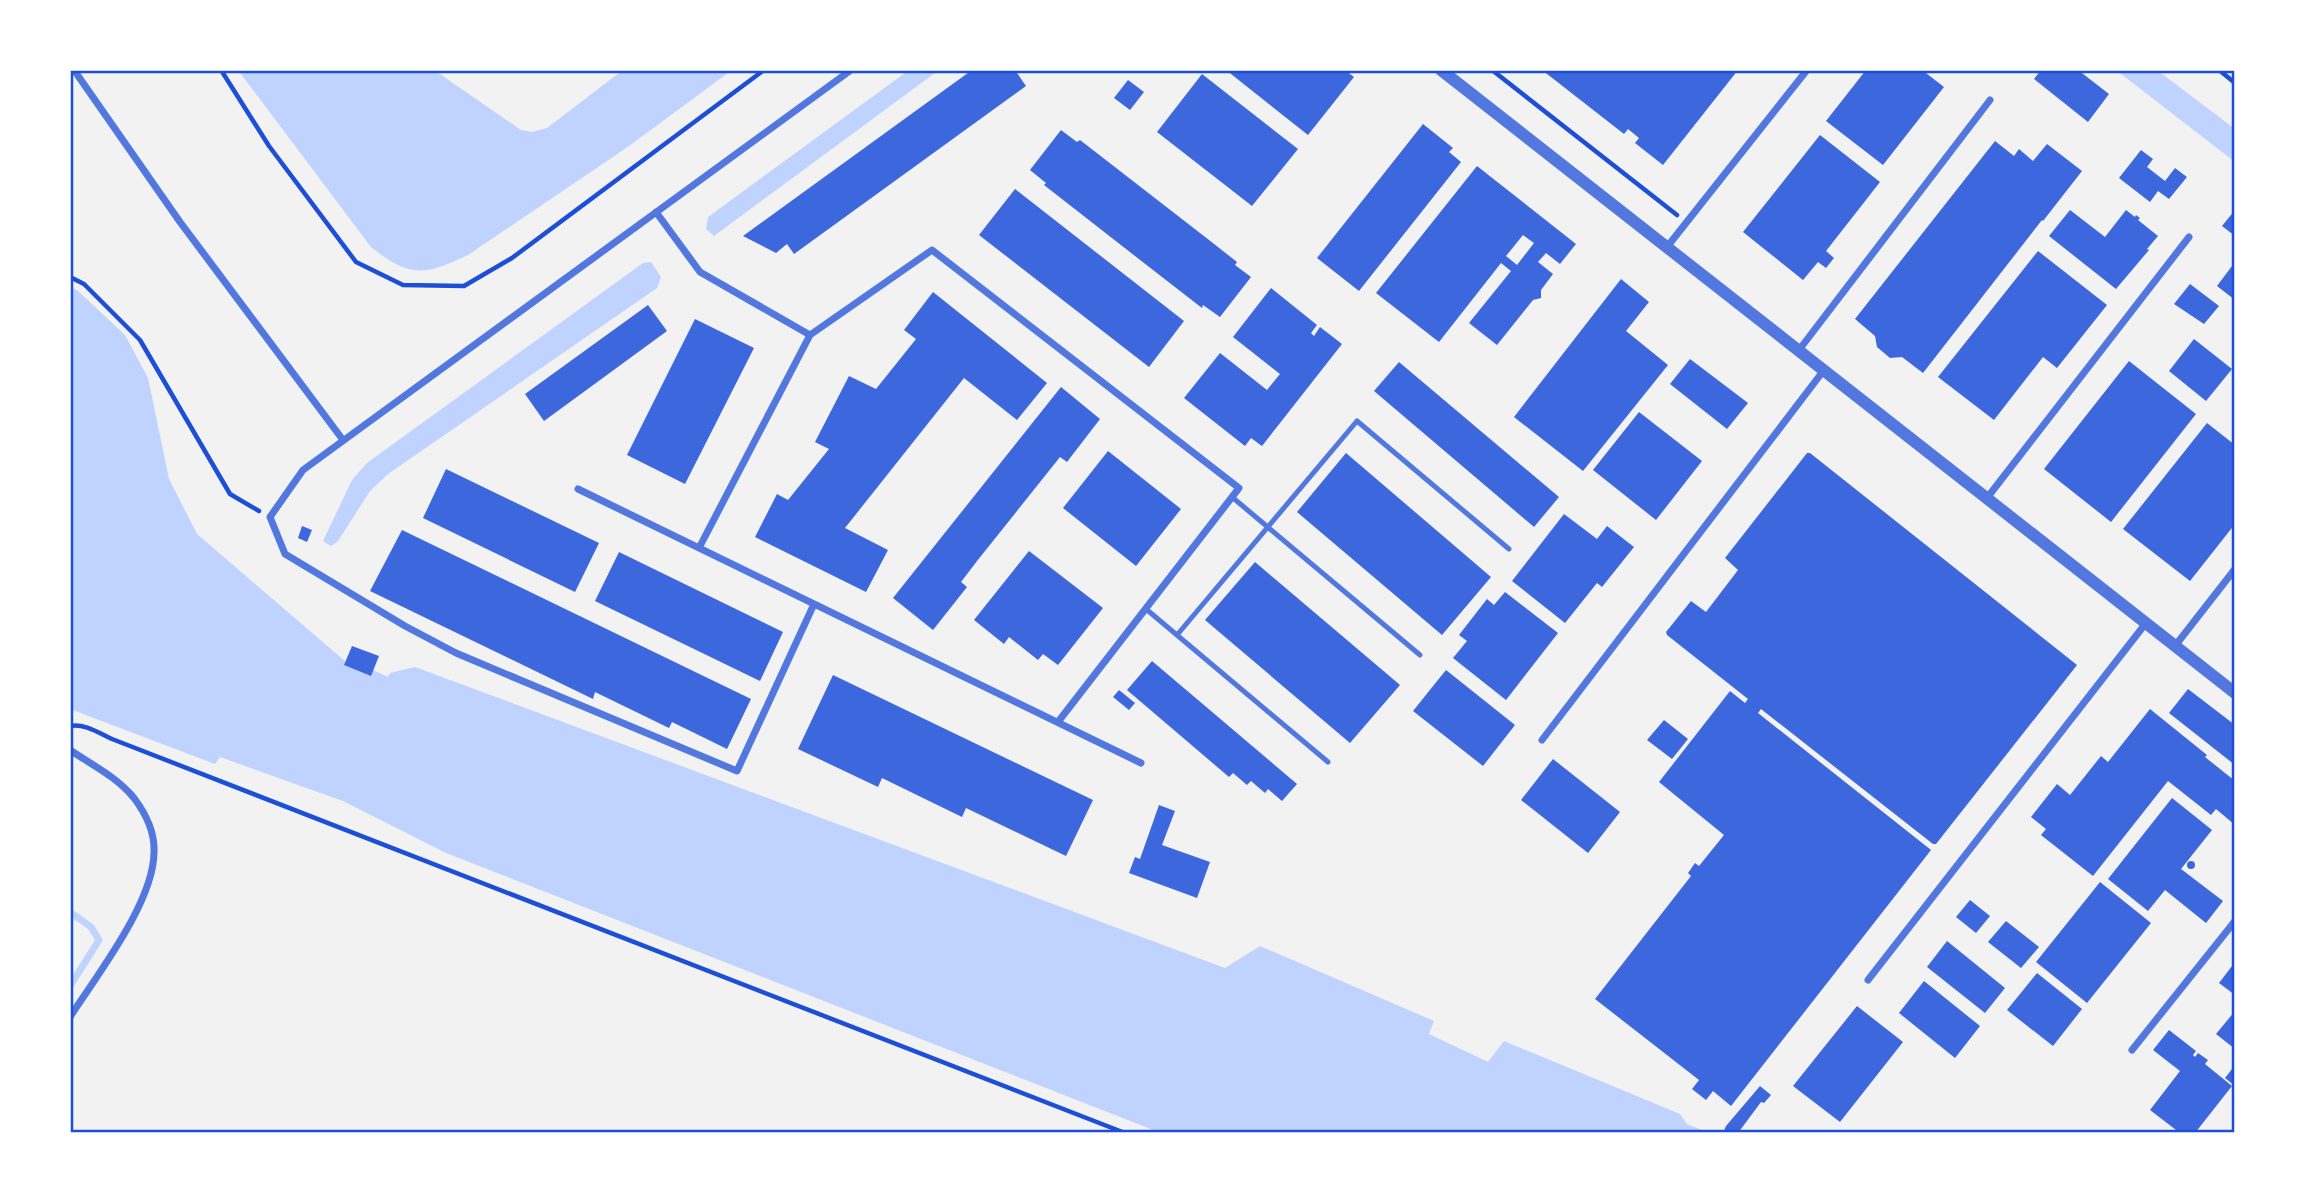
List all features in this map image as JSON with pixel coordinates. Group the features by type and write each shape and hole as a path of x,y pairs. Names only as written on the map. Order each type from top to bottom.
{"street":[{"path":"74,70 180,222 343,440"},
{"path":"814,604 737,771 456,653 308,570 285,554 270,517 303,470 851,70"},
{"path":"1441,70 2235,693"},
{"path":"1667,247 1807,70"},
{"path":"1799,351 1990,100"},
{"path":"656,212 700,272 810,335"},
{"path":"1987,498 2189,237"},
{"path":"699,548 810,335 932,250 1239,488 1058,722"},
{"path":"1542,740 1824,370"},
{"path":"578,489 1142,763"},
{"path":"2175,646 2235,569"},
{"path":"1868,980 2146,623"},
{"path":"70,750 114,779 132,797 152,832 155,851 152,874 141,902 70,1017"},
{"path":"2132,1049 2235,921"}],"lane":[{"path":"1177,635 1357,421 1510,549"},
{"path":"1232,497 1420,655"},
{"path":"1146,609 1328,762"}],"path":[{"path":"221,70 269,146 355,262 403,285 464,286 512,258 764,70"},
{"path":"1492,70 1686,222"},
{"path":"2219,70 2235,83"},
{"path":"70,277 84,284 140,340 230,494 270,517"},
{"path":"70,726 75,724 88,728 1125,1133"}],"water":[{"path":"238,70 434,70 521,130 532,132 547,128 623,70 732,70 629,146 468,255 440,267 418,270 396,264 371,247"},
{"path":"909,70 939,70 714,236 706,229 708,217"},
{"path":"2116,70 2157,70 2235,129 2235,162"},
{"path":"651,262 661,277 657,288 388,474 370,491 338,541 331,546 323,541 352,480 367,463 643,263"},
{"path":"70,287 77,290 125,335 148,378 169,479 197,534 346,662 345,665 371,675 373,670 388,677 390,673 415,667 1225,968 1260,946 1434,1021 1429,1034 1488,1062 1504,1041 1680,1114 1687,1124 1709,1133 1161,1133 446,853 343,801 220,757 215,764 70,709"}],"building":[{"path":"972,70 1015,70 1026,86 794,254 787,244 776,253 743,236"},
{"path":"1226,70 1345,70 1354,77 1308,135"},
{"path":"1542,70 1738,70 1663,165 1635,143 1639,138 1628,129 1624,134"},
{"path":"1866,70 1922,70 1944,87 1883,165 1826,121"},
{"path":"2041,70 2078,70 2109,94 2088,122 2034,79"},
{"path":"1202,74 1298,149 1252,206 1157,132"},
{"path":"1128,80 1144,92 1130,110 1114,98"},
{"path":"1423,124 1453,148 1449,152 1461,162 1359,291 1317,258"},
{"path":"1061,130 1077,142 1080,140 1237,262 1235,265 1251,277 1220,317 1203,305 1202,308 1044,185 1046,183 1030,170"},
{"path":"1820,135 1880,182 1826,251 1834,258 1826,268 1818,262 1803,280 1743,232"},
{"path":"1995,141 2014,156 2019,149 2033,161 2047,144 2082,171 1923,373 1902,357 1890,358 1877,347 1875,336 1855,319"},
{"path":"2141,150 2153,159 2147,167 2165,181 2175,168 2187,177 2169,199 2158,191 2150,202 2119,178"},
{"path":"1477,166 1576,244 1560,264 1546,253 1538,262 1553,274 1541,290 1541,298 1533,300 1497,345 1469,323 1511,271 1501,263 1439,342 1376,293","holes":["1523,235 1534,243 1517,265 1506,256"]},
{"path":"1015,189 1184,321 1149,367 979,235"},
{"path":"2070,210 2105,237 2126,210 2140,218 2138,220 2158,236 2116,289 2049,236"},
{"path":"2235,210 2235,236 2222,226"},
{"path":"2038,251 2107,305 2057,368 2043,357 1994,420 1938,377"},
{"path":"2235,262 2235,300 2217,286"},
{"path":"1621,279 1649,302 1626,331 1668,365 1583,471 1514,417"},
{"path":"2190,284 2219,306 2204,324 2174,304"},
{"path":"1271,288 1317,325 1311,333 1314,336 1320,327 1342,344 1262,446 1251,438 1245,446 1184,398 1220,353 1267,390 1280,374 1233,337"},
{"path":"933,292 1047,383 1017,420 964,378 845,528 888,550 866,592 755,537 777,494 788,500 829,449 815,442 849,376 876,389 916,339 904,330"},
{"path":"648,305 667,331 544,421 525,394"},
{"path":"695,319 754,348 685,484 627,455"},
{"path":"2194,339 2232,369 2206,401 2169,371"},
{"path":"1690,359 1748,403 1727,429 1670,384"},
{"path":"2129,361 2196,414 2111,522 2044,469"},
{"path":"1399,362 1559,497 1534,527 1374,391"},
{"path":"1061,387 1100,419 1067,462 1060,457 977,561 961,582 967,587 933,630 893,598"},
{"path":"1639,412 1702,461 1656,520 1593,470"},
{"path":"2207,423 2235,445 2235,524 2190,581 2123,529"},
{"path":"1108,451 1181,509 1136,566 1063,508"},
{"path":"1346,453 1491,577 1442,635 1297,512"},
{"path":"1807,453 2077,665 1936,844 1761,709 1758,713 1931,850 1731,1106 1713,1091 1706,1100 1692,1089 1699,1080 1595,999 1691,876 1688,873 1695,863 1699,866 1724,835 1659,782 1730,691 1745,703 1748,699 1666,632 1691,601 1706,612 1738,570 1725,558"},
{"path":"446,469 599,543 575,592 423,518"},
{"path":"1564,514 1597,539 1607,526 1634,547 1602,587 1597,583 1565,623 1512,581"},
{"path":"302,526 312,530 307,542 298,538"},
{"path":"402,530 751,699 727,749 672,722 669,728 595,692 593,699 370,591"},
{"path":"1029,551 1103,608 1058,665 1043,654 1038,660 1009,637 1004,644 974,620"},
{"path":"619,552 783,632 760,681 595,601"},
{"path":"1255,562 1400,685 1350,743 1205,620"},
{"path":"1505,592 1558,633 1506,700 1453,658 1467,641 1459,635 1487,599 1494,605"},
{"path":"352,646 379,656 371,676 344,665"},
{"path":"1152,661 1297,784 1282,801 1268,789 1265,793 1251,781 1247,785 1233,773 1229,777 1127,690"},
{"path":"1446,670 1515,725 1483,766 1413,711"},
{"path":"833,675 1093,800 1066,856 966,808 962,817 882,778 878,787 798,749"},
{"path":"2188,689 2235,725 2235,765 2169,713"},
{"path":"1119,690 1135,703 1129,710 1113,697"},
{"path":"2150,709 2235,781 2235,825 2216,809 2211,815 2168,781 2093,876 2041,835 2046,829 2031,817 2057,784 2070,795 2101,756 2108,762"},
{"path":"1664,720 1688,739 1672,759 1647,740"},
{"path":"1553,759 1620,812 1588,853 1521,800"},
{"path":"2172,798 2212,830 2181,869 2223,901 2206,923 2165,890 2148,911 2108,879"},
{"path":"1159,805 1175,811 1162,845 1210,862 1197,898 1129,873 1135,857 1140,859"},
{"path":"2191,861 2195,865 2191,869 2187,865"},
{"path":"2100,882 2151,923 2087,1003 2036,962"},
{"path":"1970,900 1990,916 1976,933 1956,917"},
{"path":"2006,921 2039,947 2021,968 1988,942"},
{"path":"1947,941 2005,988 1985,1013 1927,967"},
{"path":"2232,966 2235,969 2235,995 2219,983"},
{"path":"2037,973 2082,1009 2053,1046 2007,1010"},
{"path":"1924,981 1980,1026 1955,1058 1899,1013"},
{"path":"1857,1006 1903,1042 1840,1122 1793,1086"},
{"path":"2235,1011 2235,1049 2216,1034"},
{"path":"2169,1030 2196,1051 2193,1055 2195,1057 2198,1053 2208,1060 2205,1064 2232,1086 2195,1133 2180,1133 2150,1110 2180,1071 2153,1050"},
{"path":"2235,1065 2235,1086 2225,1078"},
{"path":"1760,1086 1771,1095 1764,1103 1761,1102 1738,1133 1723,1133 1726,1126"}],"waterway":[{"path":"70,912 91,927 99,940 70,986"}]}
